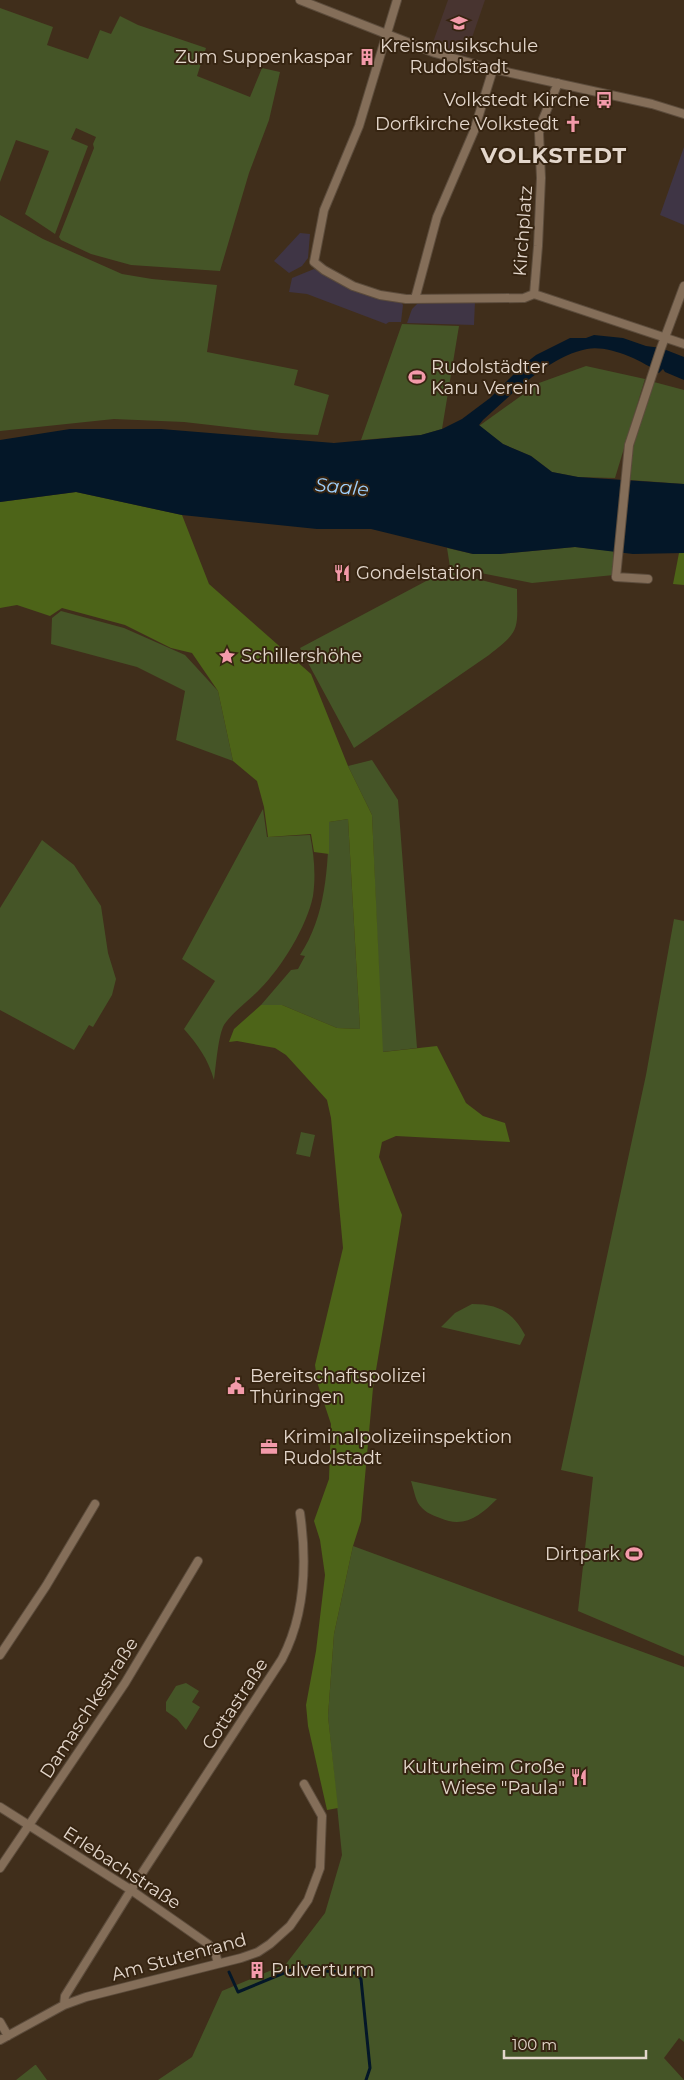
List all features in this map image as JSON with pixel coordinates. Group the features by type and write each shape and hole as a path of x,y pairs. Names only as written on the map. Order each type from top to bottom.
{"street":[{"path":"300,0 435,54 493,69 652,104 684,114"},
{"path":"397,0 385,34 359,126 324,210 314,262 324,270 353,286 380,295 415,299 524,298 534,294 684,344"},
{"path":"415,299 437,217 474,131 493,69"},
{"name":"Kirchplatz","path":"534,294 541,178 539,134 558,83"},
{"path":"648,580 616,577 629,445 664,338 684,286"},
{"path":"0,1654 46,1586 96,1504"},
{"name":"Cottastraße","path":"131,1890 290,1645 296,1626 302,1593 304,1561 300,1513"},
{"name":"Damaschkestraße","path":"0,1868 126,1684 198,1561"},
{"name":"Am Stutenrand","path":"0,2040 64,2005 86,1997 258,1952 270,1944 290,1926 308,1900 320,1868 322,1816 304,1784"},
{"name":"Erlebachstraße","path":"0,1807 131,1890 208,1944 215,1952 218,1963"},
{"name":"Am Stutenrand","path":"64,2005 65,1996 131,1890"},
{"path":"0,2022 8,2036"}],"shaded area":[{"name":"Kreismusikschule Rudolstadt","path":"448,0 485,0 466,55 432,45"},
{"path":"684,147 684,225 660,215"},
{"path":"300,233 310,234 308,258 302,266 289,273 274,261"},
{"path":"314,269 359,291 400,301 403,305 401,322 389,322 386,324 307,294 289,292 292,278"},
{"path":"432,301 475,301 474,325 407,323 412,309 418,303"}],"green space":[{"path":"0,8 53,27 47,45 88,59 100,30 111,34 120,16 138,25 206,48 197,76 250,97 262,68 280,72 269,120 249,173 220,271 131,265 91,254 61,240 59,237 94,148 93,144 96,137 76,128 71,139 88,146 55,234 25,214 49,151 16,140 0,182"},
{"path":"0,215 43,239 122,274 152,279 217,285 207,352 298,370 294,385 329,395 318,435 281,433 184,422 114,419 0,431"},
{"name":"Rudolstädter Kanu Verein","path":"402,324 459,326 442,429 421,435 361,440"},
{"path":"586,366 645,379 615,478 578,477 552,472 531,456 503,444 479,426 539,383"},
{"path":"654,382 684,390 684,484 630,480 633,447"},
{"path":"76,492 182,515 209,584 311,674 348,766 372,815 383,1052 437,1046 466,1103 483,1116 505,1123 510,1142 396,1136 382,1142 379,1157 402,1215 373,1388 361,1521 353,1546 334,1634 328,1716 338,1808 327,1810 308,1726 306,1705 316,1651 325,1575 320,1540 314,1521 329,1479 331,1424 318,1385 315,1365 343,1248 331,1118 327,1100 286,1055 275,1048 237,1041 229,1042 234,1029 261,1005 282,1005 337,1028 360,1029 348,819 329,822 329,854 314,852 311,834 268,837 264,807 257,781 233,761 218,691 192,653 171,648 125,625 62,608 50,616 17,605 0,608 0,502"},
{"path":"575,547 613,551 614,575 532,583 450,567 447,548 473,554 500,554"},
{"path":"679,553 684,553 684,585 673,584"},
{"path":"445,571 517,589 517,620 512,633 500,647 354,748 300,648"},
{"path":"61,611 124,628 185,655 218,691 233,761 176,740 185,691 137,667 51,644 52,618"},
{"path":"372,760 398,800 417,1048 382,1052 372,815 348,766"},
{"path":"263,809 267,837 310,835 314,865 313,896 305,920 285,958 256,993 225,1023 218,1045 214,1080 209,1065 202,1053 184,1029 215,981 182,959"},
{"path":"348,819 360,1029 337,1028 282,1005 261,1005 291,970 298,969 305,956 300,955 309,940 315,924 324,891 329,822"},
{"path":"42,840 74,865 101,906 108,953 116,979 112,995 93,1027 89,1025 74,1050 0,1010 0,908"},
{"path":"674,919 684,921 684,1656 578,1611 593,1477 561,1470 646,1075"},
{"path":"301,1132 315,1135 310,1157 296,1154"},
{"path":"472,1304 497,1308 510,1315 525,1335 520,1345 441,1327 455,1313"},
{"path":"411,1481 497,1499 484,1511 471,1519 457,1522 449,1521 430,1514 422,1508 417,1501"},
{"path":"353,1546 684,1667 684,2042 679,2038 664,2058 684,2080 158,2080 192,2057 222,1991 286,1964 325,1913 342,1855 328,1716 334,1634"},
{"path":"186,1683 199,1691 192,1702 200,1707 186,1730 177,1719 166,1711 166,1702 176,1686"},
{"path":"35,2065 47,2080 16,2080"}],"water":[{"name":"Saale","path":"594,335 623,338 646,346 661,348 684,357 684,380 665,372 663,369 659,373 643,363 615,351 596,348 587,349 573,353 545,368 518,388 479,425 503,444 531,456 552,472 578,477 684,484 684,553 633,554 575,547 500,554 473,554 371,529 317,529 182,515 76,492 0,502 0,440 70,429 161,429 334,443 421,435 442,429 462,419 490,398 522,366 536,355 570,338 586,338"}],"waterway":[{"path":"229,1972 238,1992 296,1968 307,1967 324,1971 355,1973 361,1979 370,2068 366,2080"}],"place":[{"name":"Kreismusikschule Rudolstadt","path":"459,23"},
{"name":"Zum Suppenkaspar","path":"367,57"},
{"name":"Volkstedt Kirche","path":"604,100"},
{"name":"Dorfkirche Volkstedt","path":"573,124"},
{"name":"Rudolstädter Kanu Verein","path":"417,377"},
{"name":"Gondelstation","path":"342,573"},
{"name":"Schillershöhe","path":"227,656"},
{"name":"Bereitschaftspolizei Thüringen","path":"236,1386"},
{"name":"Kriminalpolizeiinspektion Rudolstadt","path":"269,1447"},
{"name":"Dirtpark","path":"634,1554"},
{"name":"Kulturheim Große Wiese \"Paula\"","path":"579,1777"},
{"name":"Pulverturm","path":"257,1970"}],"district":[{"name":"VOLKSTEDT","path":"554,155"}]}
